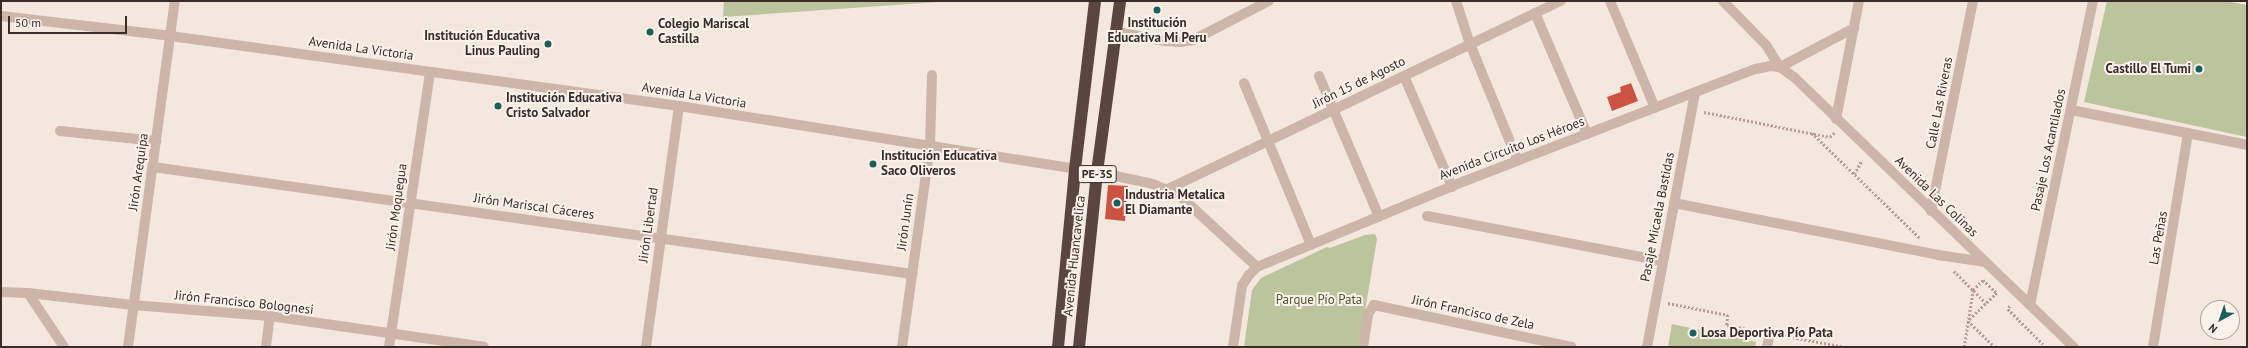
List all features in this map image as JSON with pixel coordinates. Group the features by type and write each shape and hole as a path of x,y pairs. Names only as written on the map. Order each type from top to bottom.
{"highway":[{"name":"Avenida Huancavelica","path":"1058,347 1075,169 1095,1"},
{"name":"Avenida Huancavelica","path":"1079,347 1097,172 1120,1"}],"street":[{"name":"Jirón Arequipa","path":"128,347 175,1"},
{"path":"1117,32 1165,41 1180,42 1193,40 1269,1"},
{"path":"1456,1 1470,44 1518,161"},
{"name":"Jirón 15 de Agosto","path":"1168,189 1560,1"},
{"path":"1610,1 1655,108"},
{"path":"1723,1 1766,45 1780,67 1854,28"},
{"path":"1836,119 1859,1"},
{"name":"Calle Las Riveras","path":"1931,211 1974,1"},
{"name":"Pasaje Los Acantilados","path":"2030,305 2093,1"},
{"path":"1535,13 1587,134"},
{"name":"Avenida La Victoria","path":"1,16 170,36 679,106 1097,172 1168,189 1179,195 1257,267"},
{"name":"Avenida Circuito Los Héroes","path":"1257,267 1452,187 1695,92 1756,69 1770,66 1780,67"},
{"name":"Avenida Las Colinas","path":"1780,67 1794,77 1931,211 2074,347"},
{"name":"Jirón Moquegua","path":"389,347 430,72"},
{"name":"Jirón Junín","path":"902,347 930,146 932,75"},
{"path":"1319,76 1379,217"},
{"path":"1404,76 1452,187"},
{"path":"1244,83 1311,245"},
{"name":"Pasaje Micaela Bastidas","path":"1647,347 1695,92"},
{"name":"Jirón Libertad","path":"646,347 679,106"},
{"path":"2071,110 2247,145"},
{"path":"60,131 156,141"},
{"name":"Las Peñas","path":"2153,347 2188,134"},
{"name":"Jirón Mariscal Cáceres","path":"152,167 912,274"},
{"path":"1674,203 1938,255 1985,262"},
{"path":"1427,216 1664,262"},
{"path":"1233,347 1242,286 1249,275 1257,267"},
{"name":"Jirón Francisco Bolognesi","path":"1,292 28,293 133,305 270,316 484,347"},
{"path":"28,293 64,347"},
{"name":"Jirón Francisco de Zela","path":"1363,347 1368,314 1374,305 1572,347"},
{"path":"266,347 270,316"},
{"path":"1767,347 1770,333"}],"path":[{"path":"1692,109 1830,138 1836,131"},
{"path":"1812,133 1921,239"},
{"path":"1938,255 1986,303"},
{"path":"1964,347 1968,321 1973,290 1983,280 1997,293 1968,321"},
{"path":"1663,302 1728,315 1727,325 1845,347"},
{"path":"2010,306 2008,309 2045,346"},
{"path":"1968,321 1995,347"}],"green space":[{"path":"724,1 953,1 723,17"},
{"path":"2107,1 2225,1 2247,5 2247,137 2084,102"},
{"name":"Parque Pío Pata","path":"1375,234 1377,239 1359,347 1244,347 1252,290 1261,278 1327,247 1330,248 1365,235"},
{"name":"Losa Deportiva Pío Pata","path":"1672,324 1756,342 1755,347 1668,347"}],"building":[{"path":"1631,83 1638,101 1612,111 1607,97 1621,92 1620,87"},
{"name":"Industria Metalica El Diamante","path":"1108,185 1128,186 1125,221 1105,219"}],"place":[{"name":"Institución Educativa Mi Peru","path":"1157,10"},
{"name":"Colegio Mariscal Castilla","path":"650,32"},
{"name":"Institución Educativa Linus Pauling","path":"548,44"},
{"name":"Castillo El Tumi","path":"2199,69"},
{"name":"Institución Educativa Cristo Salvador","path":"498,106"},
{"name":"Institución Educativa Saco Oliveros","path":"873,164"},
{"name":"Industria Metalica El Diamante","path":"1117,203"},
{"name":"Losa Deportiva Pío Pata","path":"1693,333"}]}
